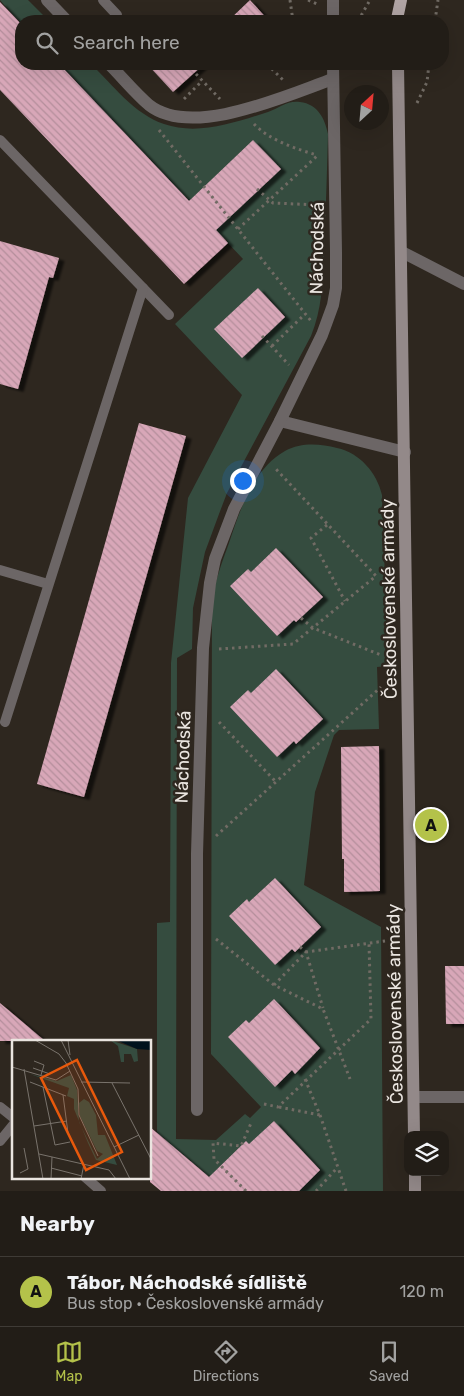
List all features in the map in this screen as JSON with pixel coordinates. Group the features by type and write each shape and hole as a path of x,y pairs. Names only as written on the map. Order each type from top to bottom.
{"main road":[{"path":"397,0 397,15"},
{"path":"398,15 401,0"},
{"name":"Československé armády","path":"398,70 414,1131"},
{"path":"415,1176 415,1191"}],"street":[{"path":"46,0 61,15"},
{"path":"333,0 333,15"},
{"path":"115,70 150,106 167,114 183,118 206,118 245,110 333,79"},
{"name":"Náchodská","path":"197,1110 197,854 203,648 210,583 215,559 234,509 322,336 333,305 336,288 336,252 333,70"},
{"path":"402,252 464,284"},
{"path":"280,421 404,452"},
{"path":"414,1097 464,1097"}],"lane":[{"path":"103,0 117,15"},
{"path":"0,140 169,315"},
{"path":"5,722 143,288"},
{"path":"0,570 48,584"},
{"path":"0,1107 12,1116"},
{"path":"0,1141 12,1126"},
{"path":"86,1178 101,1191"}],"path":[{"path":"290,0 292,15"},
{"path":"308,0 320,5"},
{"path":"361,15 370,0"},
{"path":"436,15 438,0"},
{"path":"273,70 283,80"},
{"path":"196,74 224,103"},
{"path":"178,104 202,81"},
{"path":"150,106 159,129 312,323"},
{"path":"238,229 317,155 300,150 260,131 249,120"},
{"path":"257,189 272,203 322,206"},
{"path":"272,346 305,314"},
{"path":"262,336 291,368"},
{"path":"216,649 293,644 376,576 271,464"},
{"path":"327,525 312,538 345,601"},
{"path":"301,618 313,628 382,655"},
{"path":"216,836 381,687"},
{"path":"216,720 276,782"},
{"path":"216,939 274,984 323,1009"},
{"path":"274,984 306,952 385,941"},
{"path":"278,1107 371,1019 369,943"},
{"path":"300,947 306,952 323,1009 350,1079"},
{"path":"306,1079 346,1191"},
{"path":"264,1104 320,1115"},
{"path":"246,1191 214,1159 213,1143 241,1146 252,1121"},
{"path":"316,1191 338,1167"}],"green space":[{"path":"0,0 28,0 43,15 15,15 15,17"},
{"path":"65,70 97,70 143,113 164,124 177,127 190,129 217,126 256,116 288,103 296,102 306,103 316,109 323,118 327,128 323,280 315,325 311,336 227,493 205,552 193,608 192,649 177,658 176,1139 216,1140 245,1114 250,1118 261,1107 211,1054 212,601 215,586 243,504 264,468 285,451 298,446 318,445 337,448 353,454 366,465 376,479 382,495 388,666 377,667 379,729 339,730 334,735 315,792 304,885 381,927 383,1191 226,1191 157,1133 157,923 170,922 171,663 188,498 242,395 175,324 243,259"}],"building":[{"path":"250,0 264,15 234,15"},
{"path":"0,2 15,18 15,70 65,70 189,201 253,140 281,169 216,230 228,243 184,284 0,90"},
{"path":"153,70 197,70 173,92"},
{"path":"0,241 59,258 53,278 49,277 18,389 0,384"},
{"path":"258,288 285,317 242,358 214,329"},
{"path":"139,423 186,436 84,797 37,784"},
{"path":"276,548 323,597 296,622 294,620 277,636 230,586 248,569 251,572"},
{"path":"276,669 323,719 296,744 294,741 277,757 230,707 248,690 251,693"},
{"path":"379,746 380,891 344,892 341,747"},
{"path":"275,878 321,927 295,952 292,949 275,965 229,916 247,899 249,902"},
{"path":"445,966 464,966 464,1024 446,1024"},
{"path":"274,999 320,1048 295,1074 292,1070 275,1087 228,1037 246,1020 249,1023"},
{"path":"0,1003 44,1040 12,1040 0,1041"},
{"path":"274,1121 320,1170 299,1191 161,1191 150,1182 151,1128 209,1177 246,1141 249,1144"}],"place":[{"name":"Tábor, Náchodské sídliště","path":"431,825"}]}
